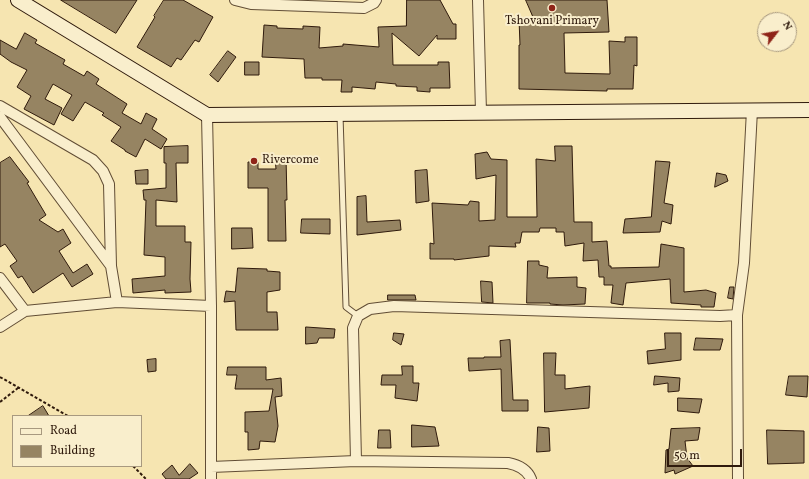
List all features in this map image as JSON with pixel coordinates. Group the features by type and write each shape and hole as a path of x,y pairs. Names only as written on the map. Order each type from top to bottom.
{"street":[{"path":"18,0 206,115 809,110"},
{"path":"235,0 251,4 364,8 374,3 376,0"},
{"path":"478,0 481,112"},
{"path":"0,106 93,160 103,171 109,184 111,266 118,302"},
{"path":"738,479 737,315 745,256 752,110"},
{"path":"206,115 211,306 211,479"},
{"path":"0,117 111,266"},
{"path":"0,278 25,311"},
{"path":"0,327 25,311 118,302 211,306"},
{"path":"356,461 352,328 358,316 370,309 394,306 712,316 737,315"},
{"path":"211,467 356,461 508,463 519,466 529,474 531,479"}],"lane":[{"path":"340,114 346,307 358,316"}],"path":[{"path":"0,377 66,415"},
{"path":"0,402 18,388"},
{"path":"134,467 146,479"}],"building":[{"path":"61,0 137,0 116,33"},
{"path":"164,0 183,0 213,17 199,42 195,40 181,60 177,58 171,67 137,47"},
{"path":"407,0 440,0 453,24 456,24 456,39 437,39 437,35 419,56 392,33 393,65 438,65 438,62 449,62 450,88 430,88 430,92 417,91 417,87 396,86 396,84 376,82 375,89 352,87 352,92 341,92 342,80 305,78 304,59 262,57 264,25 277,26 277,28 303,29 303,26 320,27 319,48 343,46 343,44 379,47 378,27 406,26"},
{"path":"526,0 607,0 609,32 564,33 565,73 610,74 609,41 625,42 625,37 637,37 637,66 634,65 633,89 607,89 607,91 519,89 519,19 533,18"},
{"path":"25,33 37,40 35,43 65,60 63,64 84,76 87,71 99,79 96,84 127,104 122,113 141,124 146,113 157,119 152,129 167,139 161,149 145,139 136,157 125,151 111,141 121,127 102,115 104,113 85,102 73,121 61,114 72,95 53,84 45,99 62,108 54,125 24,109 31,96 17,87 27,70 11,62 0,54 0,40 16,49"},
{"path":"228,51 236,57 218,82 210,75"},
{"path":"245,62 259,62 259,75 245,75"},
{"path":"188,146 188,163 176,163 177,202 156,200 156,226 185,226 185,242 191,242 191,292 165,293 165,290 133,293 132,279 165,276 165,257 144,255 146,200 144,200 143,190 166,188 166,163 164,163 164,147"},
{"path":"555,146 572,146 574,222 592,222 592,242 607,241 609,266 611,266 611,268 659,267 661,244 684,248 684,292 706,290 716,293 714,307 701,307 701,305 671,303 670,279 626,283 623,305 611,303 613,285 604,285 604,277 599,277 598,260 583,261 584,243 565,246 564,232 556,232 556,228 540,228 539,232 522,232 520,243 515,243 516,247 489,246 489,256 454,260 430,259 430,243 434,244 432,203 468,205 470,201 479,202 479,221 495,220 496,175 476,179 475,154 487,152 491,159 507,160 507,217 537,217 536,159 555,161"},
{"path":"10,157 29,182 27,183 46,215 39,220 58,232 63,229 71,243 59,251 73,273 87,264 93,274 72,287 63,273 33,293 22,276 18,278 10,266 17,261 5,244 0,247 0,163"},
{"path":"286,157 286,241 268,241 268,188 248,188 248,162 258,162 258,169 276,169 275,158"},
{"path":"656,161 670,162 664,203 673,205 671,224 662,221 660,232 623,233 625,219 651,217"},
{"path":"148,170 148,184 136,184 135,171"},
{"path":"427,170 429,201 416,203 415,171"},
{"path":"717,173 726,175 728,181 715,187"},
{"path":"366,196 367,222 400,220 401,230 357,235 357,197"},
{"path":"302,219 330,219 330,234 301,233"},
{"path":"232,228 252,228 253,248 232,249"},
{"path":"528,261 539,261 539,265 548,267 547,278 577,277 577,287 586,288 585,304 563,305 550,303 527,303"},
{"path":"238,268 267,269 267,271 280,272 280,290 267,292 267,312 277,312 278,330 236,330 235,301 224,302 226,291 235,292"},
{"path":"481,281 492,282 493,303 482,302"},
{"path":"730,287 734,287 733,299 728,298"},
{"path":"388,295 415,295 416,300 388,300"},
{"path":"306,327 335,329 334,338 319,338 317,343 306,344"},
{"path":"394,333 404,334 401,345 393,340"},
{"path":"665,333 681,333 681,360 648,364 647,351 665,349"},
{"path":"696,338 723,339 720,350 694,350"},
{"path":"510,340 513,400 528,400 528,411 502,411 501,369 469,371 468,358 501,357 500,341"},
{"path":"544,353 556,353 555,375 565,375 565,389 590,386 589,408 545,412"},
{"path":"156,359 156,371 148,372 147,360"},
{"path":"402,366 413,366 413,383 419,383 417,401 395,398 396,385 381,385 382,375 402,375"},
{"path":"228,367 266,367 266,380 281,378 282,396 275,397 278,426 275,442 260,441 259,449 248,450 248,432 245,432 245,412 269,411 273,389 235,389 237,375 227,375"},
{"path":"655,376 680,378 679,391 668,392 668,383 654,385"},
{"path":"789,376 808,376 807,397 786,395"},
{"path":"678,398 702,399 699,413 678,411"},
{"path":"43,406 48,415 30,415"},
{"path":"412,425 435,427 439,446 412,447"},
{"path":"538,427 549,428 550,451 537,452"},
{"path":"700,428 698,440 685,441 687,458 693,466 675,474 674,470 665,473 666,450 669,449 671,429"},
{"path":"379,430 390,430 391,448 378,448"},
{"path":"767,430 804,431 804,463 768,464"},
{"path":"190,464 198,473 189,479 166,479 162,474 172,465 179,475"}],"place":[{"name":"Tshovani Primary","path":"552,8"},
{"name":"Rivercome","path":"254,161"}]}
